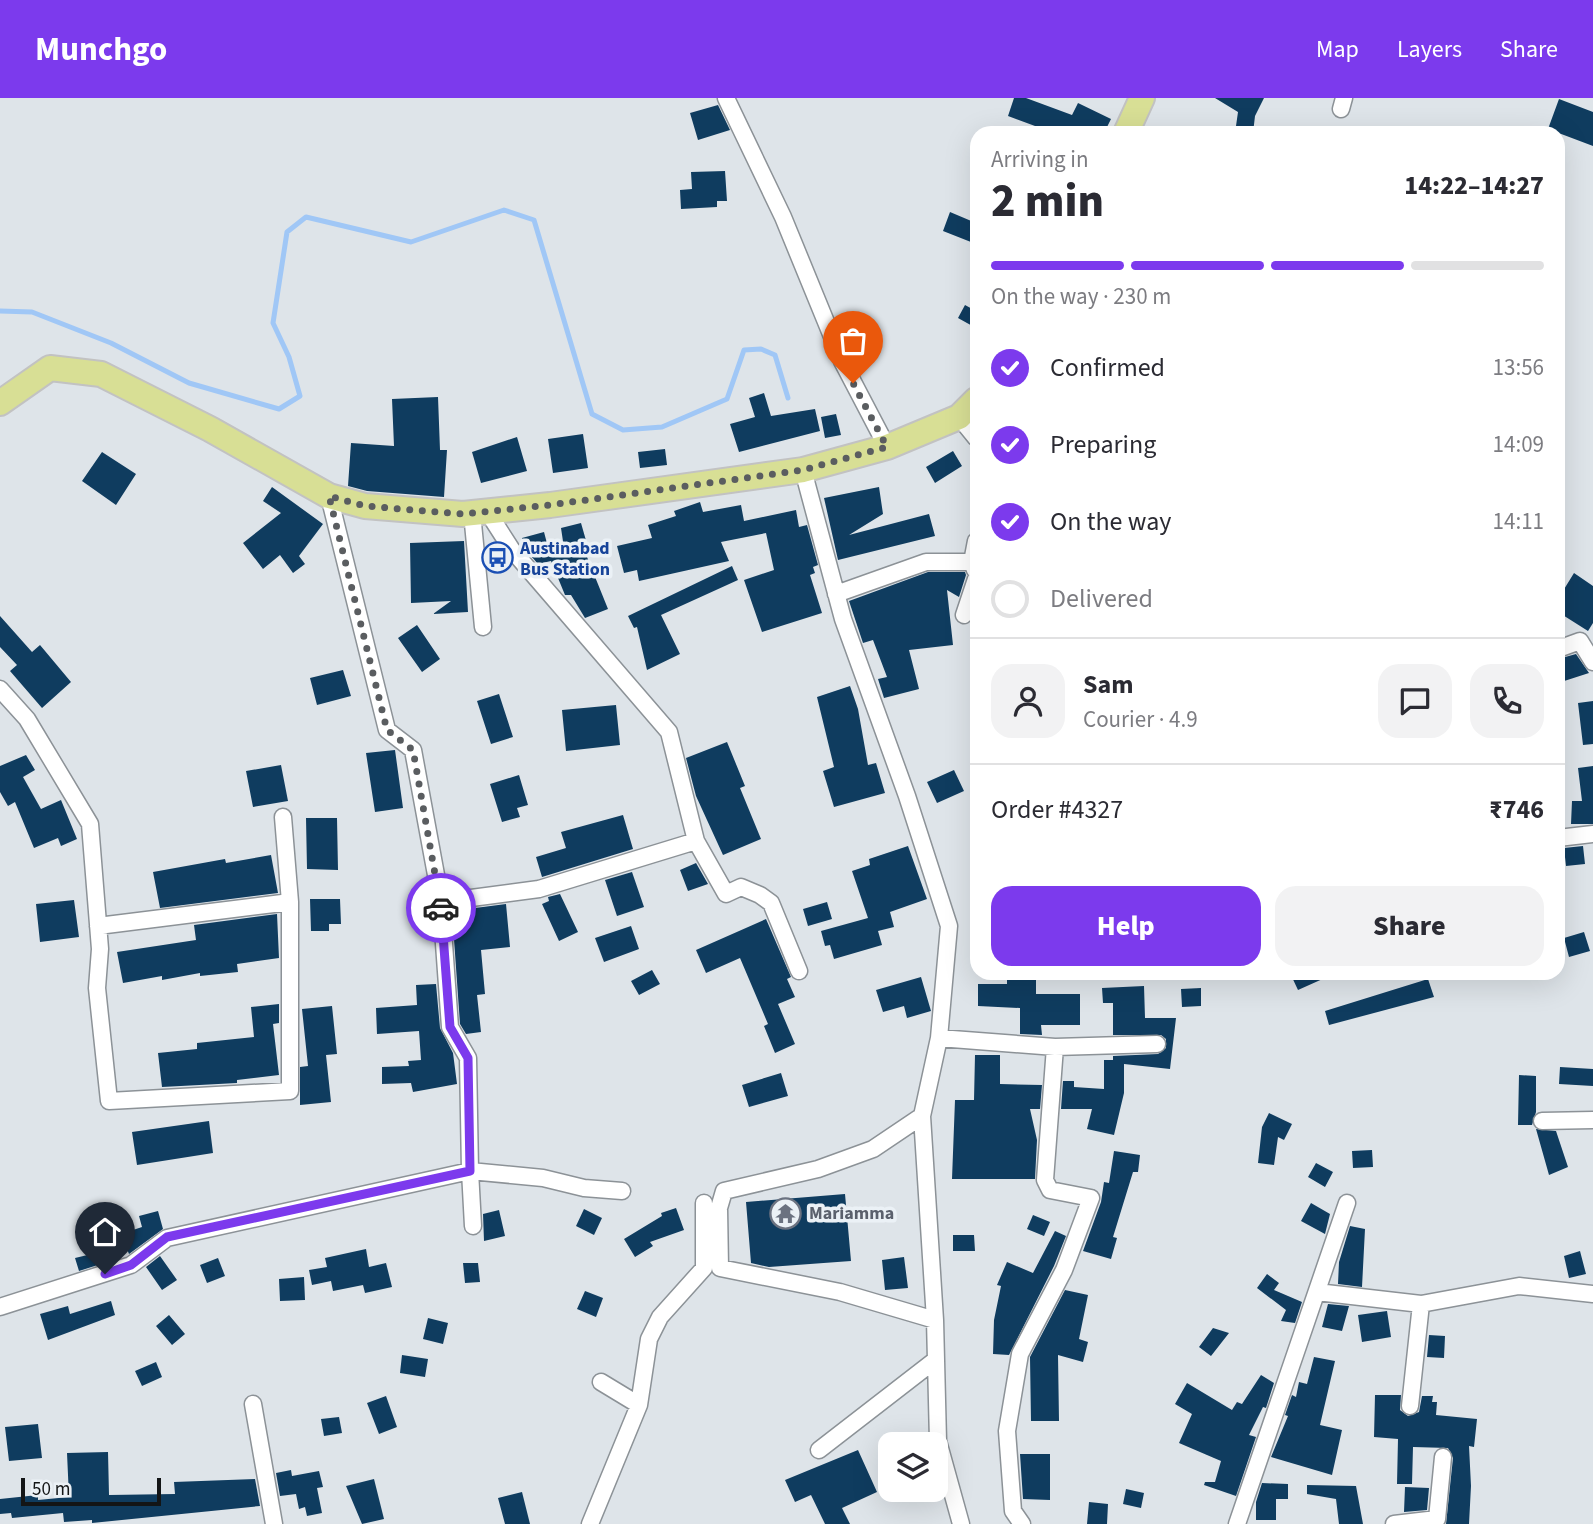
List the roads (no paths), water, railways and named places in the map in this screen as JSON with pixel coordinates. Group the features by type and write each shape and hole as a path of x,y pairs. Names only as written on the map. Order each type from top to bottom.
{"main road":[{"path":"1129,126 1142,98"},
{"path":"0,403 50,369 101,374 210,429 329,496 365,506 480,512 803,470 887,447 959,417 970,406"}],"street":[{"path":"726,98 783,217 842,361 887,447"},
{"path":"959,417 970,431"},
{"path":"803,470 836,594 949,926 939,1038 922,1116 935,1320 938,1441 961,1524"},
{"path":"329,496 387,730 413,750 441,902 450,1027 468,1058 473,1226"},
{"path":"480,512 483,627"},
{"path":"480,512 669,732 696,841 726,894 741,887 771,903 799,971"},
{"path":"836,594 926,562 970,567"},
{"path":"964,615 970,597"},
{"path":"1565,646 1580,641 1593,662"},
{"path":"0,689 27,719 90,824 100,949 97,988 109,1101 290,1091 290,902 283,817"},
{"path":"1565,837 1593,834"},
{"path":"441,902 539,889 696,841"},
{"path":"98,926 290,902"},
{"path":"939,1038 1055,1048 1157,1044"},
{"path":"1022,1524 1013,1511 1007,1431 1020,1354 1064,1270 1091,1198 1049,1190 1045,1180 1055,1048"},
{"path":"922,1116 873,1149 818,1169 724,1191 719,1208 720,1268 840,1292 935,1320"},
{"path":"1542,1121 1593,1120"},
{"path":"0,1307 131,1265 167,1237 470,1171 543,1178 584,1188 622,1191"},
{"path":"590,1524 639,1405 649,1339 660,1317 704,1268 704,1203"},
{"path":"1237,1524 1347,1203"},
{"path":"1317,1292 1421,1304 1520,1286 1593,1294"},
{"path":"1410,1406 1421,1304"},
{"path":"818,1450 934,1361"},
{"path":"601,1382 639,1405"},
{"path":"253,1404 274,1524"},
{"path":"1394,1524 1437,1519 1443,1457"}],"waterway":[{"path":"0,311 32,312 111,343 189,383 279,409 300,396 289,357 273,323 287,232 306,217 411,242 504,210 534,220 592,414 623,430 662,427 727,399 744,350 761,349 775,355 788,398"}],"place":[{"name":"Austinabad Bus Station","path":"497,558"},
{"name":"Mariamma","path":"786,1213"}]}
